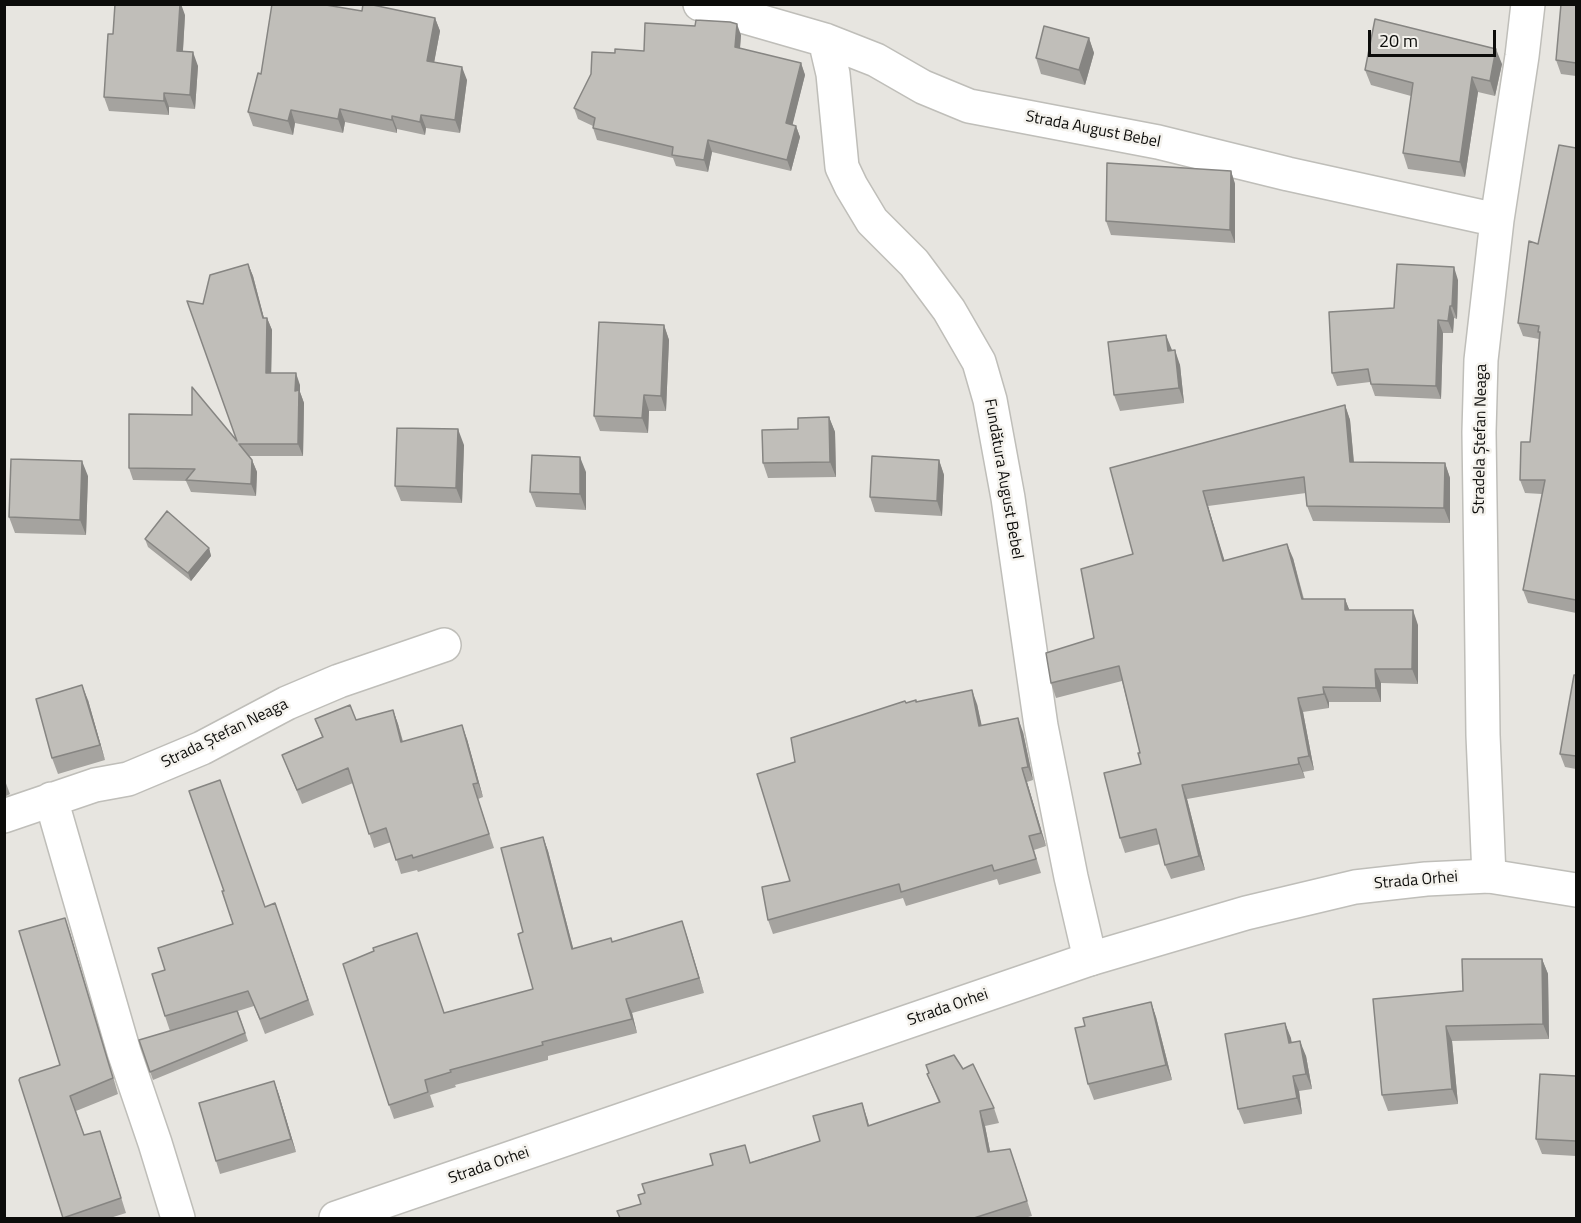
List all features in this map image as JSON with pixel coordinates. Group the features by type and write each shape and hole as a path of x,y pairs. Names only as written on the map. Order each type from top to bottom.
{"street":[{"name":"Strada August Bebel","path":"700,4 825,40 876,60 923,87 969,106 1158,142 1288,174 1497,220"},
{"name":"Stradela Ștefan Neaga","path":"1489,876 1483,735 1479,432 1481,360 1497,220 1528,4"},
{"name":"Fundătura August Bebel","path":"825,40 833,74 842,167 872,221 914,262 949,310 979,362 990,400 1008,498 1041,726 1090,959"},
{"name":"Strada Ștefan Neaga","path":"4,816 51,799 128,779 202,748 287,703 339,681 444,645"},
{"path":"51,799 124,1052 178,1218"},
{"name":"Strada Orhei","path":"336,1218 1090,959 1246,913 1355,887 1426,879 1489,876 1576,890"}],"building":[{"path":"115,4 180,4 177,51 193,52 190,95 164,93 164,101 104,97 108,34 113,34"},
{"path":"272,4 320,4 362,11 363,4 368,4 435,18 427,61 462,67 455,120 421,115 420,122 392,116 392,120 340,109 338,119 291,110 288,121 248,112 258,73 261,74"},
{"path":"1561,4 1576,4 1576,63 1556,60"},
{"path":"1375,19 1496,49 1490,81 1472,77 1460,162 1403,153 1413,83 1365,70"},
{"path":"696,20 737,24 735,47 801,63 786,123 796,126 787,160 708,140 704,160 672,155 673,147 593,128 595,118 574,108 591,74 592,52 615,53 615,49 644,51 645,23 695,26"},
{"path":"1044,26 1089,38 1079,70 1036,58"},
{"path":"1559,145 1576,148 1576,600 1523,590 1545,480 1520,480 1521,442 1530,442 1540,332 1538,332 1539,326 1518,323 1529,241 1538,244"},
{"path":"1107,163 1231,171 1230,230 1106,221"},
{"path":"248,264 263,318 267,318 266,373 296,373 295,391 299,390 298,444 239,444 252,460 251,484 186,480 195,469 129,468 129,414 192,415 192,387 237,441 187,301 203,304 210,275"},
{"path":"1397,264 1454,267 1452,306 1450,306 1448,321 1438,320 1436,386 1371,384 1368,369 1332,373 1329,312 1394,308"},
{"path":"599,322 664,325 661,396 644,395 642,418 594,416"},
{"path":"1166,335 1168,351 1175,350 1179,388 1114,395 1108,342"},
{"path":"1345,405 1350,462 1445,463 1444,508 1307,506 1304,477 1203,491 1223,561 1287,544 1302,599 1345,599 1345,610 1413,610 1412,669 1375,669 1376,688 1323,687 1324,694 1298,698 1309,756 1298,758 1299,764 1182,785 1199,856 1165,865 1156,829 1120,838 1104,773 1141,764 1119,666 1051,683 1046,653 1094,638 1081,569 1133,554 1110,468"},
{"path":"829,417 830,462 763,463 762,430 798,429 798,418"},
{"path":"397,428 458,429 456,488 395,486"},
{"path":"532,455 580,457 580,494 530,492"},
{"path":"872,456 939,460 937,501 870,497"},
{"path":"11,459 82,461 80,520 9,517"},
{"path":"167,511 209,548 188,573 145,539"},
{"path":"1574,675 1576,675 1576,756 1560,754"},
{"path":"82,685 100,745 52,758 36,699"},
{"path":"972,690 979,726 1018,718 1028,767 1022,768 1041,833 1029,836 1036,859 994,871 992,865 901,892 899,884 768,920 762,887 790,881 757,774 795,762 791,738 905,701 906,703 916,700 916,702"},
{"path":"350,705 356,720 393,710 401,742 462,725 478,783 473,784 489,834 413,858 412,855 396,860 386,828 369,834 348,768 297,790 282,755 323,737 315,719"},
{"path":"220,780 265,907 275,903 308,1000 260,1019 248,991 165,1016 152,974 165,970 158,948 233,924 222,891 224,891 189,791"},
{"path":"543,837 572,949 611,938 612,942 682,921 699,978 626,999 632,1019 542,1042 543,1045 450,1070 451,1072 425,1080 428,1092 389,1105 343,964 374,951 373,948 417,933 444,1013 533,989 518,934 523,932 501,848"},
{"path":"65,918 113,1078 70,1096 84,1135 100,1131 121,1198 63,1218 19,1080 60,1065 19,931"},
{"path":"1462,959 1542,959 1543,1024 1446,1026 1452,1089 1382,1095 1373,999 1463,991"},
{"path":"1151,1002 1166,1065 1088,1084 1075,1028 1085,1026 1083,1018"},
{"path":"237,1011 245,1033 150,1072 139,1040"},
{"path":"1285,1023 1289,1043 1300,1041 1306,1074 1293,1076 1297,1098 1238,1109 1225,1034"},
{"path":"954,1055 963,1069 973,1064 994,1108 980,1111 988,1152 1010,1149 1027,1201 974,1218 620,1218 617,1211 641,1204 638,1195 645,1193 642,1184 713,1165 710,1154 745,1145 750,1163 820,1141 813,1116 862,1103 868,1126 940,1102 927,1074 929,1073 926,1065"},
{"path":"1540,1074 1576,1076 1576,1141 1536,1139"},
{"path":"274,1081 291,1139 216,1161 199,1103"}]}
